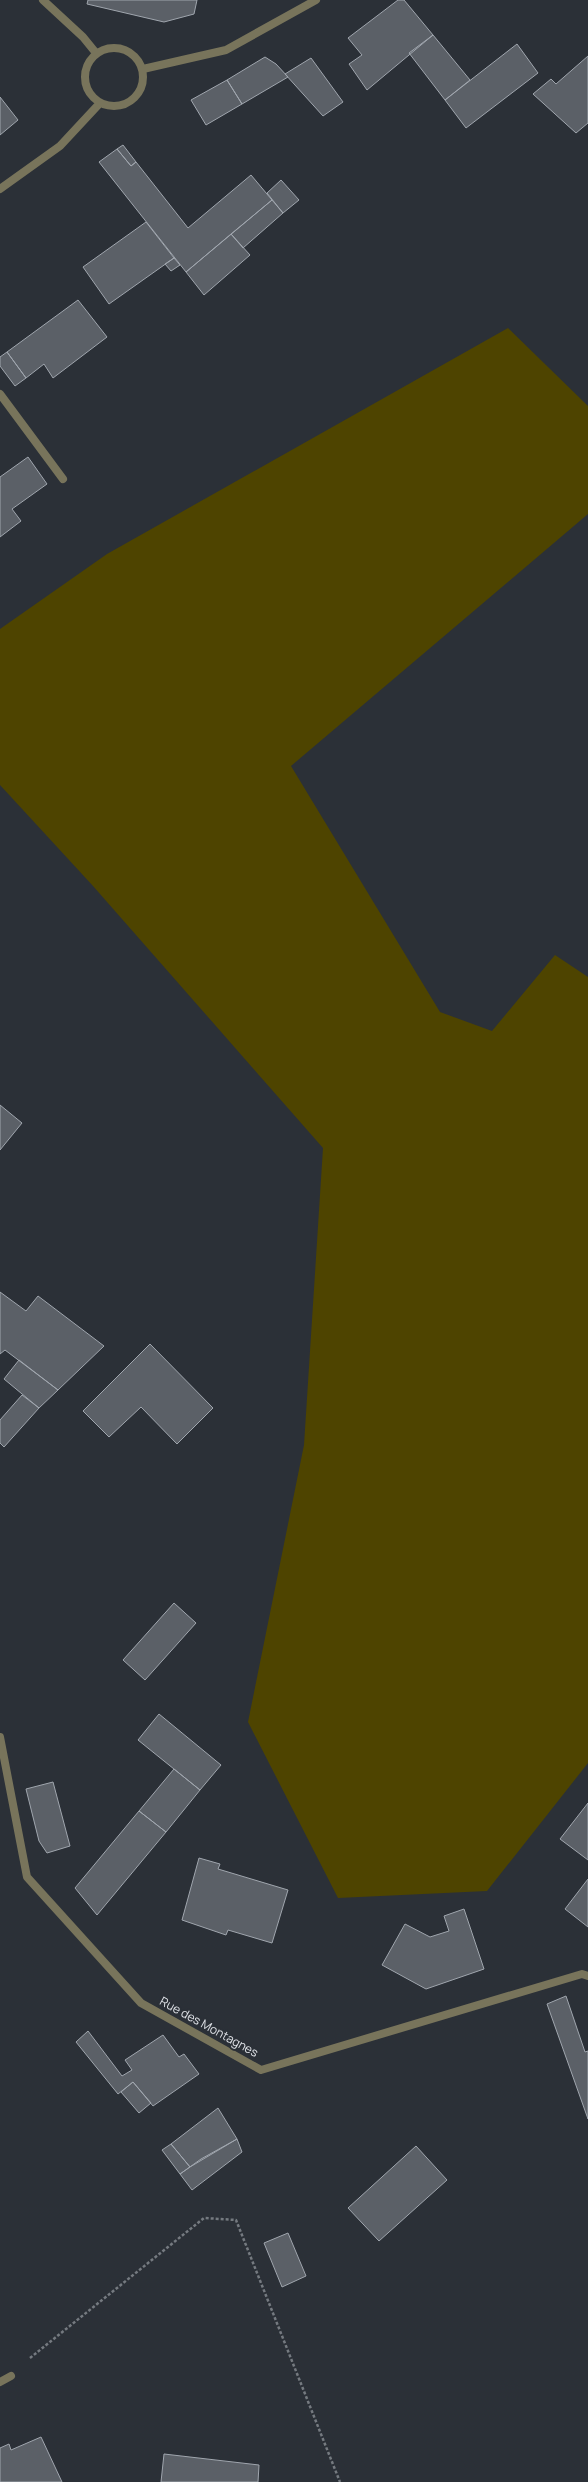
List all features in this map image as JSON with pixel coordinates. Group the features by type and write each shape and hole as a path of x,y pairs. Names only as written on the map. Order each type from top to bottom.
{"street":[{"path":"43,0 83,37 96,53"},
{"path":"143,69 226,50 316,0"},
{"path":"114,47 124,48 132,53 143,69 141,88 136,96 119,106 109,106 100,103 92,97 84,79 85,70 96,53 114,47"},
{"path":"0,189 60,146 100,103"},
{"path":"0,394 63,479"},
{"name":"Rue des Montagnes","path":"0,1737 27,1877 141,2003 261,2070 582,1974 588,1976"},
{"path":"0,2382 11,2376"}],"path":[{"path":"11,2376 204,2218 236,2220 340,2482"}],"shaded area":[{"path":"508,328 588,406 588,514 291,766 440,1012 492,1031 555,955 588,977 588,1763 487,1891 338,1898 248,1722 304,1445 323,1148 93,886 0,785 0,629 107,554"}],"building":[{"path":"88,0 197,0 194,14 164,22 87,4"},
{"path":"398,0 404,0 433,35 367,90 349,64 362,55 348,38"},
{"path":"433,35 470,80 445,100 409,53"},
{"path":"517,44 538,73 466,128 445,100"},
{"path":"588,56 588,123 576,133 533,94 551,79 556,84"},
{"path":"265,57 276,64 288,77 242,104 227,80"},
{"path":"311,58 343,102 323,116 285,74"},
{"path":"227,80 242,104 206,125 191,100"},
{"path":"0,97 18,120 0,135"},
{"path":"123,145 136,162 131,166 117,149"},
{"path":"117,149 131,166 136,162 188,228 251,175 272,200 186,272 99,162"},
{"path":"281,180 299,200 283,213 267,193"},
{"path":"272,200 283,213 243,248 231,234"},
{"path":"146,222 174,258 109,304 83,267"},
{"path":"231,234 250,255 204,295 186,272"},
{"path":"174,258 180,265 171,271 165,264"},
{"path":"78,300 107,337 53,378 44,364 26,378 7,352"},
{"path":"7,352 26,378 15,386 0,366 0,357"},
{"path":"28,457 47,484 12,509 21,521 0,537 0,477"},
{"path":"0,1105 22,1123 0,1150"},
{"path":"0,1292 26,1311 38,1296 104,1346 58,1390 5,1350 0,1354"},
{"path":"150,1344 213,1408 177,1444 141,1407 109,1437 83,1411"},
{"path":"19,1360 58,1390 39,1408 4,1379"},
{"path":"22,1395 39,1408 4,1447 0,1443 0,1420"},
{"path":"174,1603 196,1623 145,1680 123,1660"},
{"path":"159,1714 221,1765 200,1790 138,1740"},
{"path":"174,1769 200,1790 166,1832 139,1811"},
{"path":"53,1782 70,1846 47,1853 39,1841 26,1789"},
{"path":"588,1803 588,1860 560,1839"},
{"path":"139,1811 166,1832 97,1915 75,1888"},
{"path":"199,1858 220,1864 218,1869 288,1890 272,1943 228,1930 226,1935 182,1920"},
{"path":"588,1879 588,1927 565,1909"},
{"path":"464,1909 484,1969 426,1989 382,1965 405,1924 430,1937 449,1931 444,1916"},
{"path":"566,1996 585,2052 588,2051 588,2119 547,2004"},
{"path":"88,2031 122,2076 132,2070 125,2060 163,2035 179,2057 184,2054 199,2074 153,2106 133,2082 118,2094 76,2042"},
{"path":"133,2082 151,2103 139,2113 121,2092"},
{"path":"218,2108 237,2139 190,2167 171,2144"},
{"path":"237,2139 242,2152 192,2190 180,2174 201,2159"},
{"path":"171,2144 190,2167 180,2174 162,2150"},
{"path":"416,2146 447,2180 379,2241 348,2208"},
{"path":"288,2233 306,2276 282,2287 264,2243"},
{"path":"41,2437 62,2482 0,2482 0,2448 9,2444 11,2450"},
{"path":"164,2454 259,2465 258,2482 161,2482"}]}
